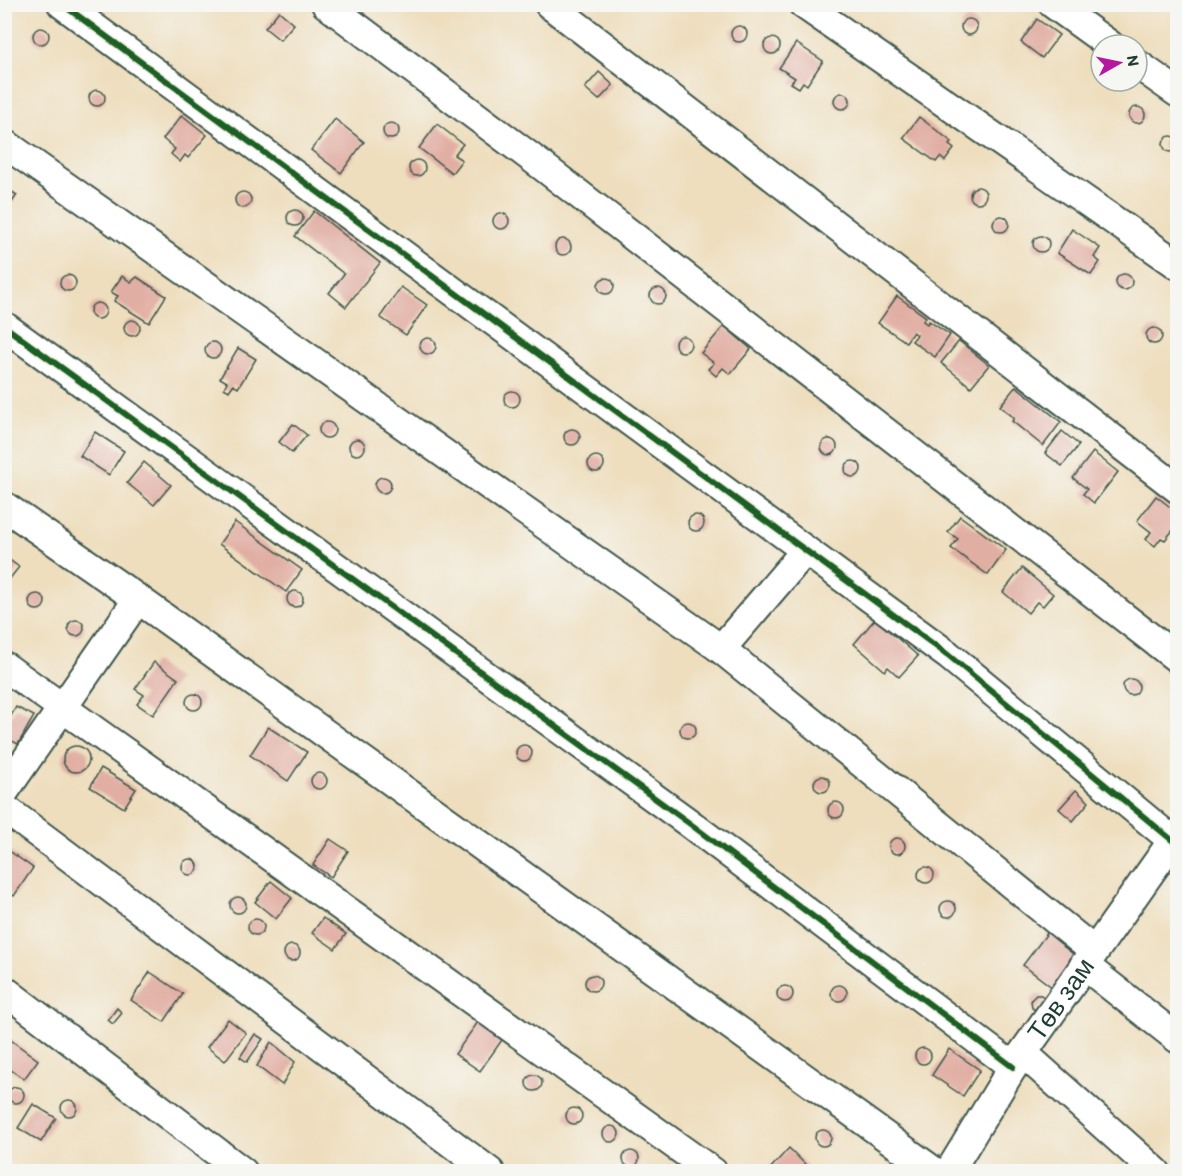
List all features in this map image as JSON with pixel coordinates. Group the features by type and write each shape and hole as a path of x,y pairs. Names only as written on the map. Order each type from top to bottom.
{"street":[{"path":"62,4 948,655 1176,839"},
{"path":"326,4 545,168 1178,659"},
{"path":"549,4 1178,489"},
{"path":"803,4 1178,265"},
{"path":"1053,4 1093,33"},
{"path":"1149,72 1178,93"},
{"path":"4,143 721,649 1089,958 1178,1039"},
{"path":"4,326 1018,1060 1156,1172"},
{"path":"4,506 138,598 935,1172"},
{"path":"721,649 805,551"},
{"path":"4,792 138,598"},
{"path":"4,666 712,1172"},
{"path":"4,808 490,1172"},
{"name":"Төв зам","path":"949,1172 1018,1060 1176,839"},
{"path":"4,990 243,1172"}],"building":[{"path":"279,11 294,24 280,40 265,28"},
{"path":"966,19 972,19 977,27 975,33 966,35 961,30 961,24"},
{"path":"1037,19 1059,35 1042,58 1021,42"},
{"path":"736,26 742,26 747,34 745,40 736,42 731,37 731,31"},
{"path":"38,28 44,28 49,36 47,42 38,44 33,39 33,33"},
{"path":"769,38 775,38 780,46 778,52 769,54 764,49 764,43"},
{"path":"796,43 823,61 807,85 803,82 799,88 791,83 795,78 779,68"},
{"path":"599,72 613,85 599,100 585,88"},
{"path":"94,90 100,90 105,98 103,104 94,106 89,101 89,95"},
{"path":"839,93 845,93 850,101 848,107 839,109 834,104 834,98"},
{"path":"1134,107 1140,107 1145,115 1143,121 1134,123 1129,118 1129,112"},
{"path":"182,115 207,135 188,158 185,155 180,162 171,154 175,149 163,139"},
{"path":"919,117 952,142 949,145 954,149 945,161 940,157 936,162 903,138"},
{"path":"335,119 364,142 341,173 311,150"},
{"path":"388,123 394,123 399,131 397,137 388,139 383,134 383,128"},
{"path":"437,124 463,144 454,155 462,160 452,173 419,148"},
{"path":"1171,136 1177,138 1179,144 1177,150 1171,152 1165,150 1163,144 1165,138"},
{"path":"414,160 420,160 425,168 423,174 414,176 409,171 409,165"},
{"path":"4,187 17,195 4,214"},
{"path":"975,187 981,187 986,195 984,201 975,203 970,198 970,192"},
{"path":"240,192 246,192 251,200 249,206 240,208 235,203 235,197"},
{"path":"292,210 298,210 303,218 301,224 292,226 287,221 287,215"},
{"path":"314,211 380,263 346,307 329,293 344,274 295,236"},
{"path":"498,213 504,213 509,221 507,227 498,229 493,224 493,218"},
{"path":"998,216 1004,216 1009,224 1007,230 998,232 993,227 993,221"},
{"path":"1072,229 1100,248 1094,257 1100,262 1091,275 1057,253"},
{"path":"1038,236 1044,236 1049,244 1047,250 1038,252 1033,247 1033,241"},
{"path":"560,239 566,239 571,247 569,253 560,255 555,250 555,244"},
{"path":"1121,274 1127,274 1132,282 1130,288 1121,290 1116,285 1116,279"},
{"path":"65,275 71,275 76,283 74,289 65,291 60,286 60,280"},
{"path":"122,276 131,282 137,277 166,296 149,323 114,301 118,296 111,292"},
{"path":"603,278 609,278 614,286 612,292 603,294 598,289 598,283"},
{"path":"401,287 427,305 406,335 380,317"},
{"path":"655,288 661,288 666,296 664,302 655,304 650,299 650,293"},
{"path":"897,296 926,317 923,321 927,324 929,321 950,335 935,357 912,341 917,335 913,332 906,342 878,323"},
{"path":"95,303 101,303 106,311 104,317 95,319 90,314 90,308"},
{"path":"129,320 135,320 140,328 138,334 129,336 124,331 124,325"},
{"path":"724,326 751,349 730,374 723,368 716,376 708,369 714,363 701,353"},
{"path":"1151,328 1157,328 1162,336 1160,342 1151,344 1146,339 1146,333"},
{"path":"680,336 686,336 691,344 689,350 680,352 675,347 675,341"},
{"path":"425,338 431,338 436,346 434,352 425,354 420,349 420,343"},
{"path":"959,341 989,365 971,387 941,363"},
{"path":"210,342 216,342 221,350 219,356 210,358 205,353 205,347"},
{"path":"238,348 256,359 238,388 233,385 229,391 224,388 227,382 220,378"},
{"path":"1016,386 1061,422 1043,446 1012,421 1014,418 1000,406"},
{"path":"509,391 515,391 520,399 518,405 509,407 504,402 504,396"},
{"path":"324,422 330,422 335,430 333,436 324,438 319,433 319,427"},
{"path":"293,424 307,435 292,453 279,442"},
{"path":"569,429 575,429 580,437 578,443 569,445 564,440 564,434"},
{"path":"1062,431 1079,445 1062,466 1045,453"},
{"path":"95,432 124,451 109,475 80,456"},
{"path":"354,439 360,439 365,447 363,453 354,455 349,450 349,444"},
{"path":"826,439 832,439 837,447 835,453 826,455 821,450 821,444"},
{"path":"1093,452 1118,472 1094,503 1083,494 1087,489 1073,478"},
{"path":"593,456 599,456 604,464 602,470 593,472 588,467 588,461"},
{"path":"850,461 856,461 861,469 859,475 850,477 845,472 845,466"},
{"path":"144,462 171,485 154,505 127,483"},
{"path":"380,477 386,477 391,485 389,491 380,493 375,488 375,482"},
{"path":"1156,496 1178,513 1178,524 1165,540 1161,538 1155,546 1146,539 1151,532 1137,521"},
{"path":"693,515 699,515 704,523 702,529 693,531 688,526 688,520"},
{"path":"960,516 1006,550 988,575 951,548 958,539 948,532"},
{"path":"235,522 302,570 286,592 219,544"},
{"path":"4,556 19,567 4,586"},
{"path":"1022,568 1053,594 1043,606 1037,602 1028,613 1003,592"},
{"path":"292,591 298,591 303,599 301,605 292,607 287,602 287,596"},
{"path":"34,594 40,594 45,602 43,608 34,610 29,605 29,599"},
{"path":"875,619 918,656 899,677 888,667 885,671 854,644"},
{"path":"73,620 79,620 84,628 82,634 73,636 68,631 68,625"},
{"path":"154,662 178,679 153,715 137,704 144,695 135,689"},
{"path":"1128,679 1134,679 1139,687 1137,693 1128,695 1123,690 1123,684"},
{"path":"191,694 197,694 202,702 200,708 191,710 186,705 186,699"},
{"path":"16,707 34,716 18,744 4,737 4,728"},
{"path":"685,722 691,722 696,730 694,736 685,738 680,733 680,727"},
{"path":"268,727 307,752 288,781 250,755"},
{"path":"521,745 527,745 532,753 530,759 521,761 516,756 516,750"},
{"path":"76,746 85,750 89,759 85,768 76,772 67,768 63,759 67,750"},
{"path":"101,768 136,789 124,808 90,787"},
{"path":"316,773 322,773 327,781 325,787 316,789 311,784 311,778"},
{"path":"819,776 825,776 830,784 828,790 819,792 814,787 814,781"},
{"path":"1076,790 1089,802 1073,821 1059,809"},
{"path":"833,802 839,802 844,810 842,816 833,818 828,813 828,807"},
{"path":"894,838 900,838 905,846 903,852 894,854 889,849 889,843"},
{"path":"330,839 348,851 331,877 313,865"},
{"path":"5,848 33,868 14,896 5,889"},
{"path":"187,859 193,859 198,867 196,873 187,875 182,870 182,864"},
{"path":"923,867 929,867 934,875 932,881 923,883 918,878 918,872"},
{"path":"271,881 292,898 276,919 255,902"},
{"path":"235,897 241,897 246,905 244,911 235,913 230,908 230,902"},
{"path":"945,901 951,901 956,909 954,915 945,917 940,912 940,906"},
{"path":"323,918 346,934 335,949 312,933"},
{"path":"253,919 259,919 264,927 262,933 253,935 248,930 248,924"},
{"path":"1051,928 1067,941 1063,946 1080,959 1057,991 1023,965"},
{"path":"289,945 295,945 300,953 298,959 289,961 284,956 284,950"},
{"path":"150,972 183,994 164,1022 131,1000"},
{"path":"590,975 596,975 601,983 599,989 590,991 585,986 585,980"},
{"path":"836,985 842,985 847,993 845,999 836,1001 831,996 831,990"},
{"path":"782,986 788,986 793,994 791,1000 782,1002 777,997 777,991"},
{"path":"1036,995 1041,995 1046,999 1037,1011 1032,1008 1031,1000"},
{"path":"117,1008 122,1013 113,1024 108,1020"},
{"path":"228,1019 246,1033 225,1061 207,1047"},
{"path":"478,1022 502,1040 480,1071 455,1054"},
{"path":"255,1034 263,1039 247,1062 240,1057"},
{"path":"4,1035 38,1060 24,1079 4,1065"},
{"path":"271,1042 295,1062 282,1085 257,1066"},
{"path":"920,1048 926,1048 931,1056 929,1062 920,1064 915,1059 915,1053"},
{"path":"949,1049 980,1070 963,1096 932,1075"},
{"path":"534,1075 540,1077 542,1083 540,1089 534,1091 528,1089 526,1083 528,1077"},
{"path":"13,1087 19,1087 24,1095 22,1101 13,1103 8,1098 8,1092"},
{"path":"66,1100 72,1100 77,1108 75,1114 66,1116 61,1111 61,1105"},
{"path":"33,1104 56,1118 41,1142 18,1128"},
{"path":"571,1108 577,1108 582,1116 580,1122 571,1124 566,1119 566,1113"},
{"path":"608,1126 614,1126 619,1134 617,1140 608,1142 603,1137 603,1131"},
{"path":"820,1130 826,1130 831,1138 829,1144 820,1146 815,1141 815,1135"},
{"path":"789,1148 810,1169 808,1172 767,1172"},
{"path":"628,1151 634,1151 639,1159 637,1165 628,1167 623,1162 623,1156"}],"cycle path":[{"path":"62,4 948,655 1178,845"},
{"path":"4,326 689,823 1013,1067"}]}
